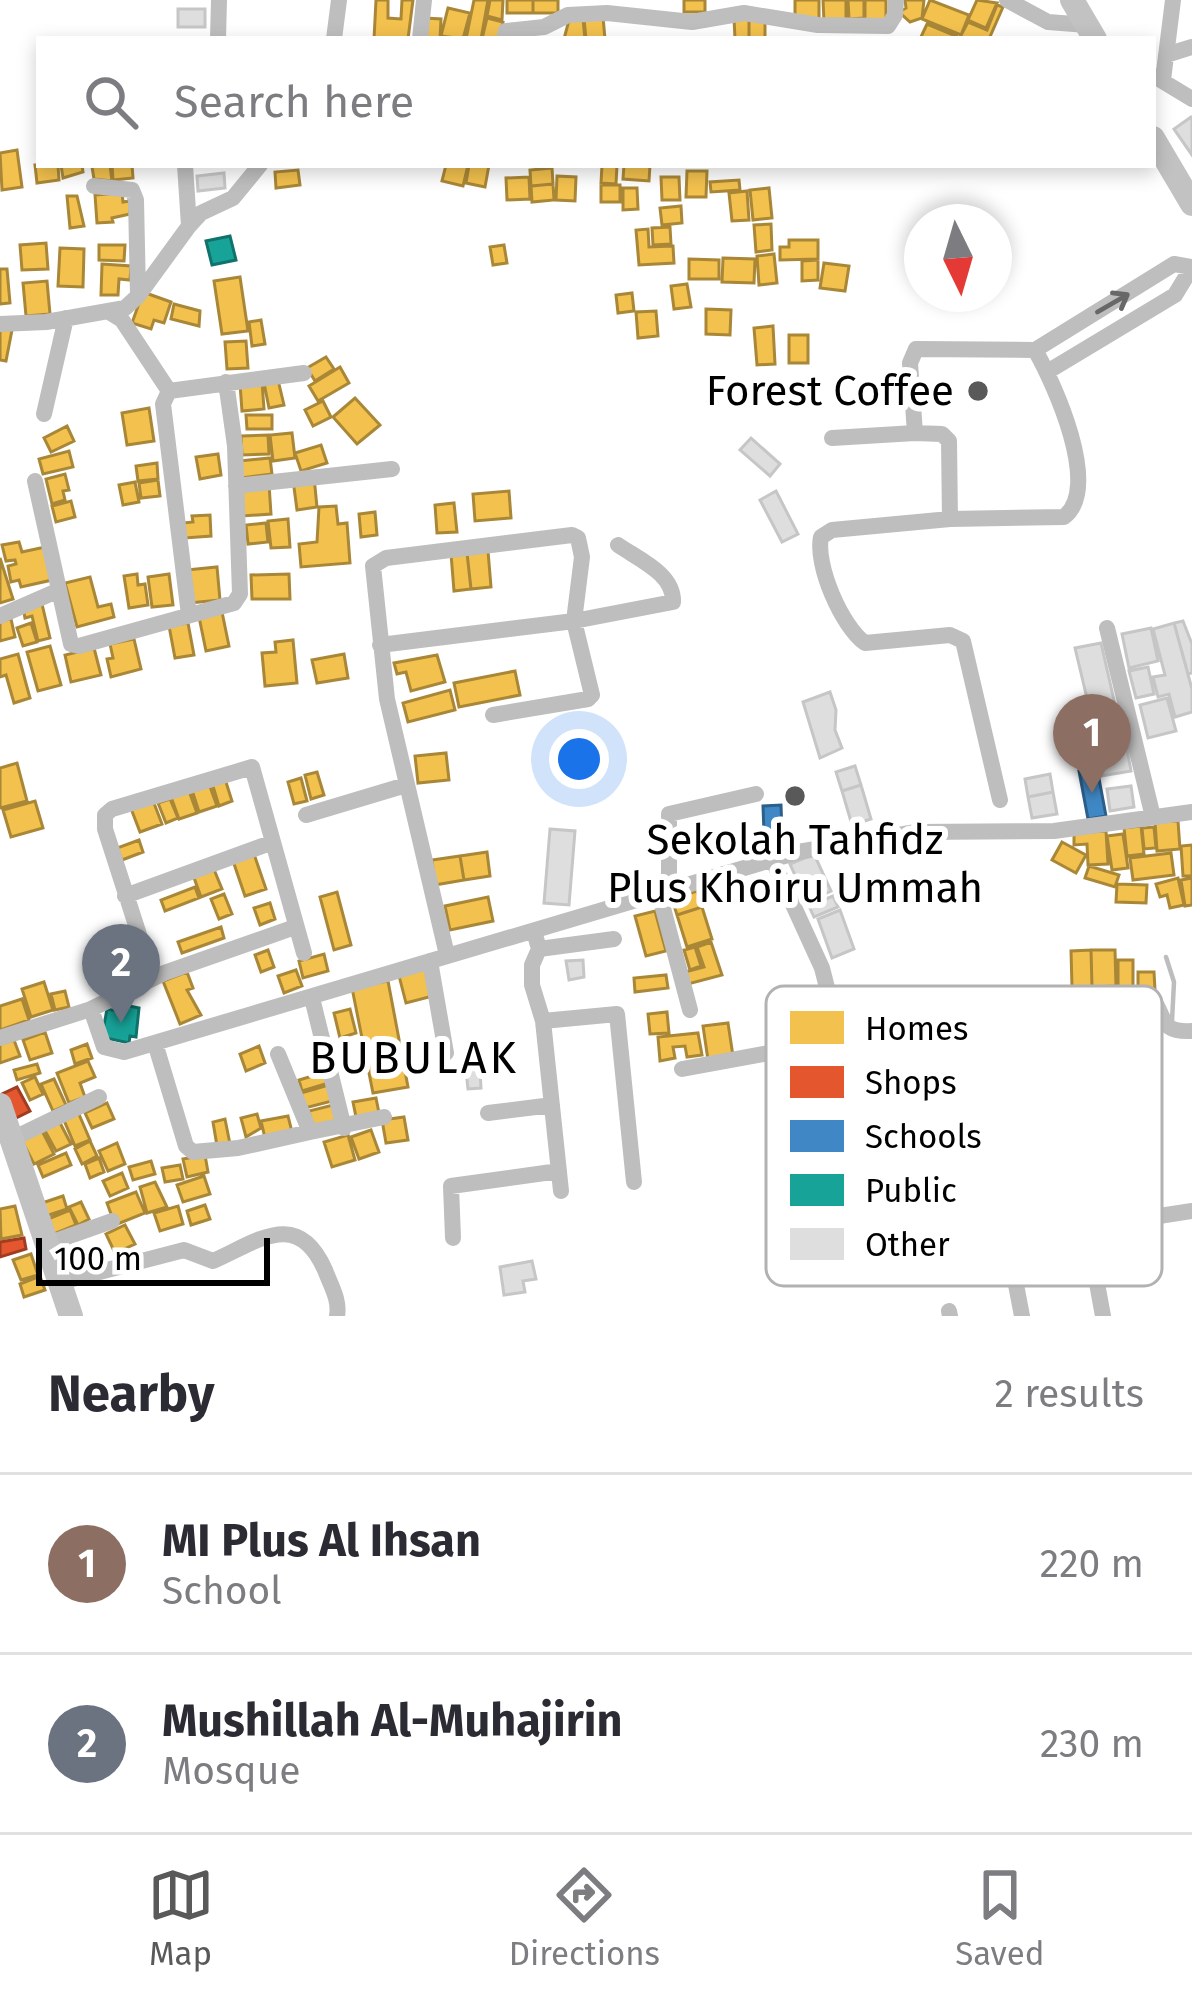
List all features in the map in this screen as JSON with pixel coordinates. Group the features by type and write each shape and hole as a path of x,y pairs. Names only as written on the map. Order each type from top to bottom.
{"street":[{"path":"218,36 219,0"},
{"path":"334,36 339,0"},
{"path":"420,36 424,0"},
{"path":"506,36 510,30 544,27 568,15 607,13 692,22 744,14 818,25 887,26 895,14 896,0"},
{"path":"1006,0 1048,22 1091,32"},
{"path":"1072,0 1091,32"},
{"path":"1173,0 1158,78 1192,99"},
{"path":"1166,55 1192,47"},
{"path":"1156,143 1192,203"},
{"path":"185,168 188,226"},
{"path":"0,324 124,308 138,296 188,226 201,213 233,198 258,168"},
{"path":"94,186 132,190 136,200 138,296"},
{"path":"915,433 910,363 916,350 1035,350 1174,264 1192,267 1174,295 1048,372"},
{"path":"109,312 122,320 169,392"},
{"path":"44,414 66,319"},
{"path":"1000,800 963,641 950,635 865,643 854,636 835,601 819,548 821,537 832,530 950,518 1064,517 1072,511 1078,479 1076,449 1035,350"},
{"path":"169,392 304,373"},
{"path":"35,481 68,640 74,646 234,603 240,594 236,446 226,382"},
{"path":"169,392 163,404 189,615"},
{"path":"832,438 942,434 949,441 950,518"},
{"path":"236,486 392,469"},
{"path":"446,1053 438,958 380,645 373,566 378,560 572,535 578,538 582,557 574,621 592,695 493,715"},
{"path":"380,645 574,621 673,602 672,589 661,574 618,545"},
{"path":"0,616 58,591"},
{"path":"1107,628 1153,817"},
{"path":"153,978 105,829 105,815 112,808 252,767 304,953"},
{"path":"306,815 406,785"},
{"path":"690,1010 664,892 669,814 756,794"},
{"path":"536,940 664,892 842,843 916,832 1054,831 1192,812"},
{"path":"125,896 273,842"},
{"path":"773,860 814,949 822,986"},
{"path":"0,1038 91,1009 153,978 295,927"},
{"path":"91,1009 104,1047 113,1052 438,958 536,940 614,939"},
{"path":"536,940 532,985 544,1021 561,1191"},
{"path":"312,998 344,1128"},
{"path":"544,1021 617,1014 634,1182"},
{"path":"1162,1016 1173,1031 1192,1031"},
{"path":"155,1043 186,1146 193,1152 238,1148 384,1117"},
{"path":"278,1054 310,1132"},
{"path":"682,1069 766,1054"},
{"path":"12,1139 99,1097"},
{"path":"488,1114 552,1105"},
{"path":"0,1106 71,1314"},
{"path":"454,1238 451,1186 559,1171"},
{"path":"1162,1216 1192,1211"},
{"path":"47,1244 112,1221"},
{"path":"61,1282 184,1250 213,1261 279,1231 311,1245 339,1304 337,1316"},
{"path":"1017,1286 1022,1316"},
{"path":"1097,1286 1103,1316"}],"building: Homes":[{"path":"376,0 388,0 388,18 401,19 402,0 413,0 408,36 374,36"},
{"path":"474,0 488,0 482,36 467,36"},
{"path":"490,0 503,0 502,20 487,16"},
{"path":"507,0 533,0 533,13 507,13"},
{"path":"533,0 558,0 558,13 533,13"},
{"path":"684,0 705,0 705,12 684,12"},
{"path":"795,0 819,0 819,20 795,20"},
{"path":"823,0 846,0 846,21 824,22"},
{"path":"848,0 864,0 864,18 849,19"},
{"path":"865,0 886,0 886,22 865,22"},
{"path":"905,0 924,0 922,18 910,22 899,12 906,8"},
{"path":"930,0 969,15 961,35 922,19"},
{"path":"977,0 997,3 986,28 968,20"},
{"path":"997,5 1003,7 990,36 961,36 968,22 987,30"},
{"path":"448,8 470,13 464,36 441,36"},
{"path":"603,17 605,36 586,36 584,19"},
{"path":"425,18 441,19 440,36 424,36"},
{"path":"487,18 503,22 500,36 483,36"},
{"path":"734,18 749,18 749,36 735,36"},
{"path":"749,18 765,19 765,36 749,36"},
{"path":"583,19 585,36 565,36 569,20"},
{"path":"927,24 956,36 921,36"},
{"path":"17,150 22,187 2,190 0,153"},
{"path":"35,165 58,168 59,180 37,183"},
{"path":"61,168 82,168 83,172 63,178"},
{"path":"92,168 110,168 112,181 94,179"},
{"path":"112,168 132,168 133,178 113,180"},
{"path":"445,168 467,168 463,186 442,181"},
{"path":"468,168 488,168 485,187 466,183"},
{"path":"552,168 553,184 531,186 530,170"},
{"path":"602,168 617,168 616,184 601,183"},
{"path":"624,168 650,168 649,181 623,179"},
{"path":"298,170 300,185 276,188 275,172"},
{"path":"687,171 707,171 706,197 686,197"},
{"path":"557,176 576,177 575,201 556,200"},
{"path":"529,177 530,199 507,200 506,178"},
{"path":"661,177 679,177 680,200 662,200"},
{"path":"739,180 740,190 711,192 710,182"},
{"path":"553,184 554,200 532,202 531,186"},
{"path":"601,185 620,185 620,202 601,202"},
{"path":"623,188 637,188 638,209 623,210"},
{"path":"769,188 772,218 753,220 750,190"},
{"path":"747,191 749,220 732,221 729,193"},
{"path":"122,193 123,202 130,201 130,214 97,223 95,195"},
{"path":"67,196 77,196 84,226 70,228"},
{"path":"681,206 682,223 662,225 660,208"},
{"path":"771,224 772,250 756,252 754,225"},
{"path":"670,227 671,244 653,245 652,228"},
{"path":"648,229 649,247 673,246 674,263 639,265 636,230"},
{"path":"789,240 818,240 818,259 780,260 780,247 789,247"},
{"path":"46,243 48,269 22,270 20,245"},
{"path":"99,245 125,245 124,261 99,260"},
{"path":"504,245 507,263 493,265 490,247"},
{"path":"60,248 84,249 83,287 58,286"},
{"path":"774,254 777,283 759,285 757,256"},
{"path":"723,258 755,259 754,283 722,282"},
{"path":"689,259 719,260 719,279 689,279"},
{"path":"818,260 818,280 802,281 802,261"},
{"path":"824,263 849,266 845,291 820,288"},
{"path":"102,264 131,266 130,280 119,279 118,295 101,295"},
{"path":"0,269 7,269 10,303 0,304"},
{"path":"240,277 248,331 222,334 214,281"},
{"path":"47,281 50,314 26,316 23,283"},
{"path":"687,284 691,307 674,309 671,286"},
{"path":"143,292 171,302 164,323 154,320 151,329 132,323"},
{"path":"632,293 634,311 618,313 616,295"},
{"path":"174,304 200,311 199,326 171,319"},
{"path":"706,309 731,310 730,335 706,334"},
{"path":"656,311 658,336 638,338 636,312"},
{"path":"261,320 265,344 252,346 249,322"},
{"path":"773,326 775,364 757,365 754,328"},
{"path":"0,328 12,330 6,361 0,360"},
{"path":"789,335 808,335 808,363 789,363"},
{"path":"246,341 248,368 227,369 225,342"},
{"path":"326,357 334,369 315,381 307,368"},
{"path":"340,367 349,383 318,401 309,386"},
{"path":"278,380 284,405 269,408 264,383"},
{"path":"262,382 264,409 242,411 240,384"},
{"path":"355,398 380,425 357,444 333,417"},
{"path":"323,401 331,417 313,426 305,410"},
{"path":"149,408 154,441 127,445 122,413"},
{"path":"246,415 272,415 272,429 247,429"},
{"path":"67,426 74,441 51,452 44,438"},
{"path":"292,433 295,458 273,461 270,435"},
{"path":"268,435 269,454 242,455 241,436"},
{"path":"321,445 327,463 301,471 295,453"},
{"path":"69,451 73,467 43,474 39,459"},
{"path":"218,454 221,475 200,479 196,457"},
{"path":"270,458 272,474 241,478 239,461"},
{"path":"157,463 158,479 138,481 136,466"},
{"path":"65,474 69,490 63,491 65,500 52,504 46,479"},
{"path":"314,477 317,507 297,510 293,480"},
{"path":"158,480 160,496 141,498 139,483"},
{"path":"135,482 139,502 123,505 119,485"},
{"path":"269,484 271,514 242,516 240,486"},
{"path":"509,491 511,518 475,521 473,494"},
{"path":"71,501 75,517 56,522 52,506"},
{"path":"454,503 457,532 437,533 435,505"},
{"path":"336,506 338,524 347,523 350,563 301,567 299,544 317,542 319,507"},
{"path":"375,512 377,535 361,537 359,514"},
{"path":"210,515 211,536 185,538 183,523 193,522 192,516"},
{"path":"288,519 290,547 271,548 268,521"},
{"path":"266,523 268,542 248,544 246,525"},
{"path":"19,542 22,552 45,547 52,580 21,587 19,580 11,582 8,566 16,564 6,561 2,545"},
{"path":"488,551 491,587 471,589 467,553"},
{"path":"467,553 471,589 454,591 451,554"},
{"path":"0,558 13,599 0,603"},
{"path":"217,567 220,600 189,603 186,570"},
{"path":"137,574 138,585 145,584 148,605 129,608 124,576"},
{"path":"169,574 173,605 152,607 148,577"},
{"path":"289,574 290,599 252,599 251,575"},
{"path":"90,577 98,607 111,604 114,617 77,627 65,583"},
{"path":"42,604 50,638 38,641 32,616 25,618 23,608"},
{"path":"222,612 229,646 206,651 199,617"},
{"path":"11,619 15,637 0,641 0,621"},
{"path":"31,623 37,642 23,646 17,628"},
{"path":"188,623 194,655 175,658 169,626"},
{"path":"134,639 141,669 111,677 110,644"},
{"path":"293,640 297,683 265,686 262,653 276,652 275,642"},
{"path":"50,646 61,685 38,691 27,652"},
{"path":"94,648 101,675 71,682 65,655"},
{"path":"18,654 30,698 14,703 6,675 0,677 0,659"},
{"path":"344,654 348,678 317,683 312,660"},
{"path":"437,655 445,682 411,691 406,672 397,674 394,663"},
{"path":"515,671 520,695 459,707 454,683"},
{"path":"450,690 455,710 408,722 403,703"},
{"path":"446,753 449,780 418,783 415,756"},
{"path":"17,763 27,801 0,808 0,768"},
{"path":"317,772 324,795 311,799 305,775"},
{"path":"301,778 307,801 294,804 288,782"},
{"path":"225,779 232,801 219,806 212,783"},
{"path":"209,784 217,806 199,812 192,790"},
{"path":"189,791 197,813 179,819 171,797"},
{"path":"152,798 162,824 140,832 130,806"},
{"path":"170,799 178,818 166,823 158,803"},
{"path":"35,801 43,828 11,837 3,810"},
{"path":"1178,821 1180,849 1157,851 1155,822"},
{"path":"1141,826 1144,854 1127,856 1124,828"},
{"path":"1154,827 1156,848 1144,849 1142,828"},
{"path":"1106,831 1108,864 1088,865 1087,844 1074,845 1074,833"},
{"path":"1123,834 1128,868 1112,870 1107,836"},
{"path":"139,840 143,852 122,860 117,848"},
{"path":"1062,842 1086,855 1076,873 1052,860"},
{"path":"1192,845 1192,876 1183,876 1181,846"},
{"path":"487,852 490,876 464,880 460,856"},
{"path":"1171,853 1174,875 1133,880 1130,858"},
{"path":"254,854 266,889 245,896 233,861"},
{"path":"460,856 464,880 435,885 432,860"},
{"path":"1089,866 1119,875 1115,887 1085,878"},
{"path":"213,867 222,889 201,897 193,875"},
{"path":"1178,878 1184,905 1170,908 1167,895 1160,897 1156,884"},
{"path":"1192,878 1192,905 1185,906 1181,880"},
{"path":"1117,884 1147,885 1146,903 1116,902"},
{"path":"195,887 199,898 165,911 161,900"},
{"path":"697,891 702,907 677,915 672,899"},
{"path":"337,892 351,945 334,950 320,897"},
{"path":"224,894 232,914 219,919 211,899"},
{"path":"488,897 493,921 450,930 445,906"},
{"path":"270,903 275,919 260,925 254,908"},
{"path":"702,907 712,939 687,947 677,915"},
{"path":"655,911 666,951 646,956 635,916"},
{"path":"221,927 224,938 182,953 178,942"},
{"path":"711,942 722,975 688,984 685,972 704,967 697,947"},
{"path":"695,947 701,966 690,970 684,950"},
{"path":"268,950 274,967 261,972 255,955"},
{"path":"1091,950 1092,986 1072,986 1071,951"},
{"path":"1091,950 1115,950 1116,986 1092,986"},
{"path":"324,954 328,971 303,978 299,961"},
{"path":"1118,960 1133,960 1133,986 1118,986"},
{"path":"426,966 433,996 406,1003 398,972"},
{"path":"296,970 302,986 284,993 278,976"},
{"path":"187,972 193,988 187,990 201,1015 180,1024 163,981"},
{"path":"1138,972 1154,972 1155,986 1138,986"},
{"path":"666,975 668,988 635,992 634,978"},
{"path":"388,981 408,1087 373,1093 352,988"},
{"path":"44,982 53,1010 31,1017 22,989"},
{"path":"65,991 69,1007 55,1010 51,994"},
{"path":"22,999 29,1020 0,1030 0,1006"},
{"path":"350,1009 356,1033 340,1038 334,1013"},
{"path":"667,1012 669,1033 650,1034 648,1014"},
{"path":"728,1023 733,1056 708,1060 703,1026"},
{"path":"45,1032 52,1053 30,1060 23,1040"},
{"path":"698,1033 702,1055 687,1057 685,1046 673,1047 675,1058 660,1061 658,1037"},
{"path":"14,1040 20,1056 0,1063 0,1044"},
{"path":"87,1044 92,1058 75,1064 71,1050"},
{"path":"259,1046 265,1063 246,1071 240,1054"},
{"path":"88,1061 95,1077 80,1083 85,1097 69,1103 57,1073"},
{"path":"37,1064 40,1073 17,1080 14,1070"},
{"path":"329,1071 332,1082 302,1091 299,1080"},
{"path":"35,1077 43,1094 30,1100 22,1083"},
{"path":"54,1079 66,1105 53,1111 41,1084"},
{"path":"332,1084 336,1100 305,1108 301,1093"},
{"path":"376,1098 379,1113 356,1117 353,1102"},
{"path":"107,1103 114,1119 92,1128 85,1113"},
{"path":"337,1104 341,1121 313,1128 309,1111"},
{"path":"78,1112 90,1140 75,1146 63,1118"},
{"path":"257,1114 261,1128 246,1137 241,1118"},
{"path":"288,1116 292,1132 265,1138 261,1121"},
{"path":"404,1117 408,1140 386,1143 382,1120"},
{"path":"58,1119 71,1144 56,1151 43,1127"},
{"path":"225,1119 230,1144 217,1146 213,1122"},
{"path":"40,1127 54,1154 34,1164 20,1137"},
{"path":"371,1130 379,1152 359,1159 351,1137"},
{"path":"348,1135 355,1160 332,1167 324,1142"},
{"path":"90,1141 97,1156 82,1164 75,1149"},
{"path":"117,1143 125,1164 108,1171 99,1151"},
{"path":"66,1153 71,1165 43,1177 38,1165"},
{"path":"205,1155 208,1172 187,1177 183,1159"},
{"path":"99,1158 104,1172 90,1178 85,1164"},
{"path":"151,1161 155,1174 133,1180 129,1167"},
{"path":"180,1165 183,1179 165,1182 162,1168"},
{"path":"122,1173 128,1188 110,1196 103,1181"},
{"path":"204,1176 210,1194 183,1202 177,1185"},
{"path":"155,1182 167,1207 147,1213 140,1187"},
{"path":"136,1192 145,1213 115,1225 107,1203"},
{"path":"63,1196 67,1209 43,1217 39,1204"},
{"path":"81,1202 89,1219 78,1225 69,1207"},
{"path":"205,1205 210,1219 191,1225 187,1211"},
{"path":"15,1206 22,1235 1,1239 0,1209"},
{"path":"178,1206 183,1224 160,1231 154,1213"},
{"path":"70,1210 76,1225 49,1236 43,1221"},
{"path":"125,1225 135,1244 115,1253 106,1234"},
{"path":"100,1248 105,1259 88,1268 83,1257"},
{"path":"31,1254 38,1275 21,1280 13,1260"},
{"path":"40,1276 45,1290 24,1297 20,1284"}],"building: Shops":[{"path":"17,1087 30,1111 12,1120 0,1095"},
{"path":"24,1238 26,1249 0,1257 0,1242"}],"building: Schools":[{"path":"1097,768 1106,816 1088,819 1079,771"},
{"path":"781,805 782,833 764,834 763,806"}],"building: Public":[{"path":"230,236 236,260 212,265 206,241"},
{"path":"124,1005 139,1008 136,1037 130,1036 129,1043 106,1038 103,1031 107,1009 123,1012"}],"building: Other":[{"path":"178,9 205,9 205,27 178,27"},
{"path":"1192,118 1192,155 1174,129"},
{"path":"224,173 225,188 198,191 197,176"},
{"path":"751,438 780,464 770,476 740,450"},
{"path":"776,491 798,534 782,542 760,500"},
{"path":"1183,621 1192,644 1192,673 1188,674 1174,623"},
{"path":"1174,623 1192,689 1192,712 1175,717 1169,694 1158,697 1153,677 1165,675 1153,629"},
{"path":"1151,628 1158,661 1129,668 1122,634"},
{"path":"1101,643 1116,709 1091,715 1075,648"},
{"path":"1148,667 1154,694 1136,698 1129,671"},
{"path":"830,692 842,748 820,758 803,702"},
{"path":"1167,698 1176,731 1148,738 1140,705"},
{"path":"1127,749 1131,771 1101,776 1097,754"},
{"path":"855,766 861,785 842,791 836,772"},
{"path":"1050,774 1053,792 1028,797 1025,779"},
{"path":"861,785 871,819 852,825 842,791"},
{"path":"1131,786 1134,807 1110,811 1107,789"},
{"path":"1053,792 1057,814 1032,818 1028,797"},
{"path":"550,829 575,831 569,905 544,903"},
{"path":"814,854 831,891 807,902 790,864"},
{"path":"833,896 838,907 814,917 809,906"},
{"path":"840,910 854,949 832,958 818,919"},
{"path":"583,960 584,977 569,980 566,961"},
{"path":"480,1070 481,1088 468,1089 466,1071"},
{"path":"532,1261 536,1279 523,1281 525,1292 504,1295 500,1267"}],"waterway":[{"path":"1166,957 1174,982 1172,1021"}],"place":[{"name":"Forest Coffee","path":"978,391"},
{"name":"MI Plus Al Ihsan","path":"1092,793"},
{"name":"Sekolah Tahfidz Plus Khoiru Ummah","path":"795,796"},
{"name":"Mushillah Al-Muhajirin","path":"121,1023"}],"district":[{"name":"BUBULAK","path":"414,1058"}]}
